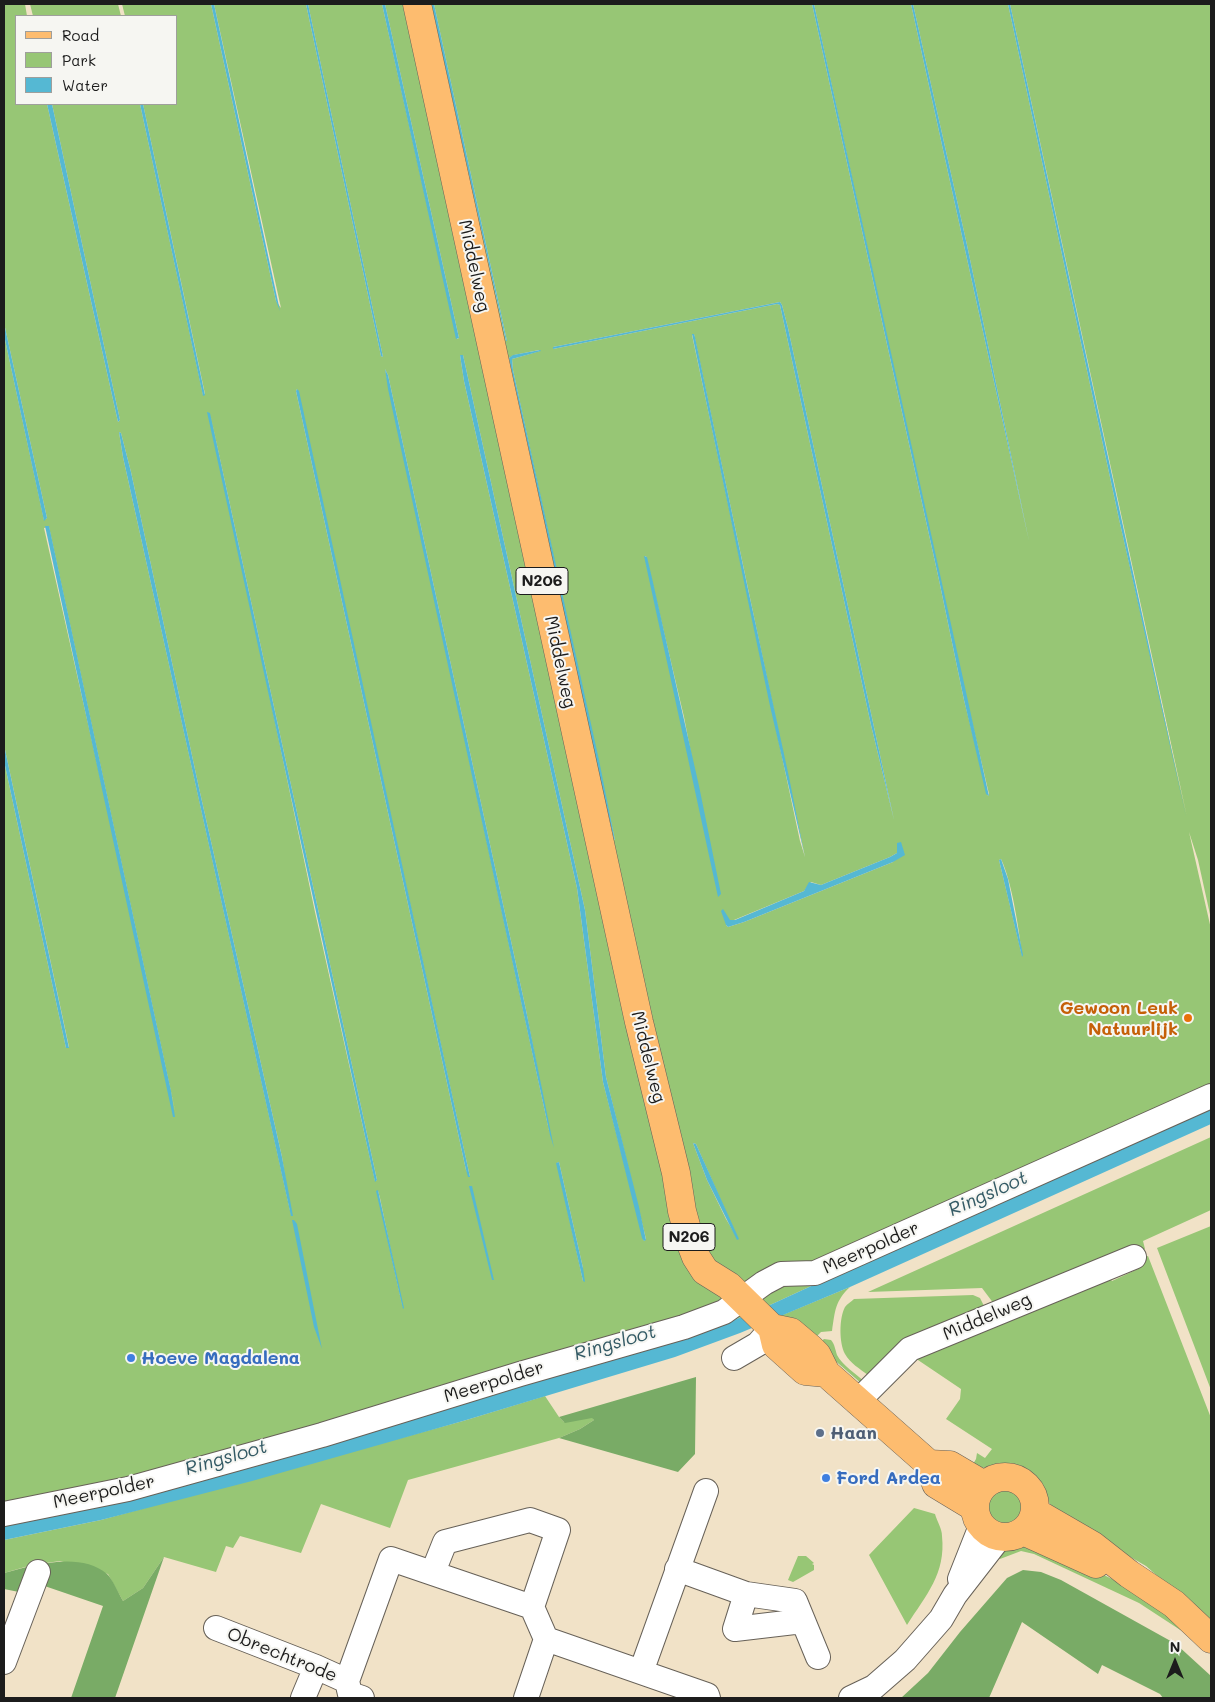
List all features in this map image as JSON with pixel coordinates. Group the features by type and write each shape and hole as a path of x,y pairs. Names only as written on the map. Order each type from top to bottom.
{"main road":[{"name":"Middelweg","path":"416,4 639,1022 676,1173 691,1194 699,1210 706,1239 719,1261 754,1310"},
{"path":"754,1310 791,1332 818,1355 826,1373 929,1464 936,1484 1087,1562 1129,1574 1174,1604 1211,1639"}],"street":[{"name":"Meerpolder","path":"734,1358 758,1344 754,1310 781,1274 815,1272 1211,1096"},
{"name":"Middelweg","path":"857,1402 910,1349 1134,1257"},
{"name":"Meerpolder","path":"4,1514 128,1489 322,1435 684,1326 724,1312 754,1310"},
{"path":"640,1672 706,1491"},
{"path":"851,1698 874,1686 905,1660 941,1619 955,1594 968,1554 1000,1516"},
{"path":"433,1572 445,1542 530,1520 558,1530 532,1607 546,1639 526,1698"},
{"name":"Obrechtrode","path":"216,1628 316,1667 355,1690 391,1559 532,1607"},
{"path":"677,1569 746,1594 795,1602 818,1657"},
{"path":"4,1662 38,1572"},
{"path":"746,1594 735,1629 803,1621"},
{"path":"546,1639 707,1695 708,1698"},
{"path":"303,1698 316,1667"}],"green space":[{"path":"4,4 25,4 27,15 15,15 15,105 47,105 118,422 120,420 52,105 140,105 203,395 205,394 143,105 178,105 178,15 125,15 122,4 211,4 276,301 281,308 214,4 306,4 381,356 383,357 308,4 382,4 457,339 459,338 385,4 431,4 507,341 434,4 812,4 964,700 988,796 814,4 911,4 1029,541 967,245 913,4 1008,4 1119,519 1187,817 1010,4 1211,4 1211,919 1198,860 1189,832 1211,929 1211,1102 727,1323 4,1523 4,761 66,1048 69,1047 4,745 4,335 44,520 47,518 4,323","holes":["780,302 788,328 894,820 871,725 780,305 777,304 553,349 553,347","694,334 805,857 800,841 692,335","540,351 512,359 513,370 615,840 600,781 509,358 514,355","460,355 463,355 585,910 606,1077 646,1239 644,1241 603,1082 577,888 464,381","385,369 388,375 526,1010 550,1135","297,389 470,1177 466,1170 296,391","210,413 377,1180 375,1181 315,912","119,432 121,433 131,472 199,788 282,1157 291,1215 123,457","49,527 176,1115 44,528","646,556 684,717 719,897 645,557","897,853 893,862 744,922 728,927 726,925 730,920 804,891 811,882 821,885","1001,859 1012,893 1022,956 999,860","693,1143 696,1144 738,1239 707,1180","559,1162 583,1268 583,1281 557,1163","377,1191 380,1198 403,1309"]},
{"path":"30,4 118,4 121,15 33,15"},
{"path":"1211,1137 1211,1210 1143,1241 1145,1249 994,1304 982,1288 868,1292"},
{"path":"1211,1226 1211,1390 1157,1248"},
{"path":"1148,1256 1211,1418 1211,1623 1146,1566 1082,1529 1058,1512 1050,1504 1036,1481 1026,1472 1011,1466 980,1468 972,1466 977,1453 985,1458 992,1449 946,1419 960,1399 961,1389 915,1358 1105,1273 1112,1281 1140,1268 1138,1259"},
{"path":"850,1287 841,1297 835,1312 832,1331 821,1332 816,1337 780,1316"},
{"path":"973,1295 980,1298 984,1306 868,1375 852,1363 845,1354 841,1337 842,1317 845,1307 854,1299"},
{"path":"824,1339 831,1340 839,1359 865,1382 862,1384 817,1345"},
{"path":"696,1377 695,1454 678,1472 559,1438 580,1429 594,1420 592,1418 565,1423 559,1417"},
{"path":"545,1396 564,1422 592,1417 594,1420 580,1429 559,1438 408,1480 390,1528 321,1504 301,1553 240,1536 233,1548 226,1546 216,1572 164,1557 143,1588 123,1601 108,1574 60,1561 32,1565 4,1573 4,1540 101,1520 463,1421"},
{"path":"1004,1489 1017,1495 1023,1508 1017,1521 1004,1527 991,1521 985,1508 991,1495"},
{"path":"914,1508 935,1514 942,1533 942,1550 941,1562 933,1584 907,1625 869,1555"},
{"path":"1021,1542 1116,1581 1150,1602 1191,1637 1139,1603 1034,1554 1021,1551 1000,1559 995,1556 1009,1544"},
{"path":"798,1556 806,1556 814,1563 812,1564 814,1565 814,1570 793,1582 788,1580"},
{"path":"164,1557 115,1698 71,1698 103,1606 30,1581 24,1593 4,1589 4,1573 57,1562 71,1561 84,1563 96,1567 107,1574 123,1601 143,1588"},
{"path":"1023,1570 1041,1572 1061,1580 1176,1644 1211,1676 1211,1698 1163,1698 1160,1694 1102,1665 1098,1674 1022,1622 989,1698 901,1698 928,1673 960,1632 1007,1578"}],"water":[{"path":"211,4 214,4 280,311 276,301"},
{"path":"306,4 308,4 383,357 381,356"},
{"path":"382,4 385,4 459,338 456,339"},
{"path":"431,4 434,4 507,341 506,341"},
{"path":"812,4 814,4 989,796 986,794 964,700"},
{"path":"911,4 913,4 967,245 1029,541"},
{"path":"1008,4 1010,4 1186,817 1119,519"},
{"path":"47,105 52,105 120,420 118,422"},
{"path":"140,105 143,105 205,395 203,396"},
{"path":"780,302 788,328 894,820 871,725 780,305 777,304 553,349 553,347"},
{"path":"4,323 47,518 44,521 4,335"},
{"path":"692,334 695,337 805,857 770,706"},
{"path":"540,350 512,359 513,370 615,840 600,781 509,358 513,355"},
{"path":"460,355 463,355 585,910 606,1077 639,1207 646,1240 644,1241 603,1082 577,888 464,381"},
{"path":"385,369 388,375 526,1010 554,1148 388,389"},
{"path":"297,389 299,391 470,1177 468,1177 466,1170"},
{"path":"207,412 210,413 377,1180 375,1182"},
{"path":"119,432 121,433 131,472 199,788 282,1157 293,1216 291,1216"},
{"path":"45,526 49,526 51,535 171,1091 175,1117 173,1117"},
{"path":"644,556 647,557 699,786 721,894 718,897"},
{"path":"4,745 69,1048 66,1048 4,761"},
{"path":"901,842 905,855 893,862 744,922 728,927 726,925 721,911 723,909 730,920 735,920 804,891 809,882 821,885 890,857 897,853 897,843"},
{"path":"1001,859 1008,879 1022,957 999,860"},
{"path":"1211,1102 1211,1124 850,1287 740,1333 675,1357 463,1421 252,1481 101,1520 4,1540 4,1523 727,1323"},
{"path":"693,1143 696,1144 739,1239 737,1240 707,1180"},
{"path":"559,1162 585,1282 583,1281 556,1163"},
{"path":"469,1186 472,1186 494,1280 492,1280"},
{"path":"378,1190 404,1308 403,1309 376,1191"},
{"path":"292,1220 297,1224 322,1349 314,1327"}],"place":[{"name":"Gewoon Leuk Natuurlijk","path":"1188,1018"},
{"name":"Hoeve Magdalena","path":"131,1358"},
{"name":"Haan","path":"820,1433"},
{"name":"Ford Ardea","path":"826,1478"}],"water label":[{"name":"Ringsloot","path":"988,1194"},
{"name":"Ringsloot","path":"615,1343"},
{"name":"Ringsloot","path":"226,1458"}]}
